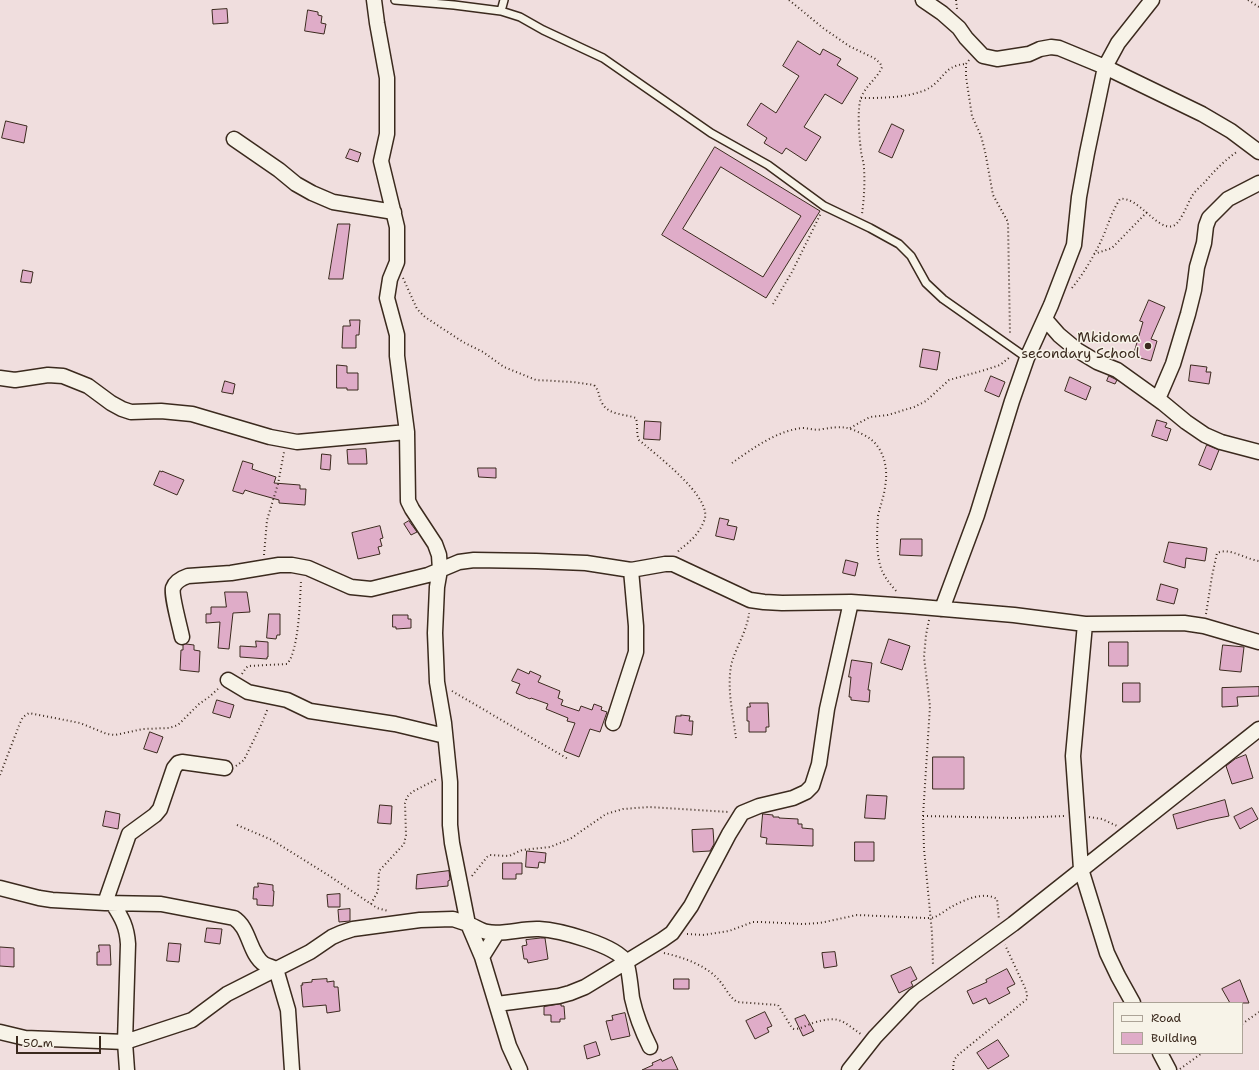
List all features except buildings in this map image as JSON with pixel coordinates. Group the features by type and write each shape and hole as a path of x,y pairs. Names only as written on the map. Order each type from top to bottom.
{"street":[{"path":"374,0 387,78 387,134 381,161 397,227 397,262 390,279 387,298 397,335 397,356 407,432 408,501 435,544 439,555 440,570 437,587 435,633 437,682 448,761 451,831 468,924 482,957 509,1046 520,1070"},
{"path":"923,0 942,13 959,28 983,56 997,59 1029,54 1040,49 1051,47 1060,48 1105,67 1202,114 1231,131 1254,148"},
{"path":"937,608 978,515 1012,401 1022,355 1052,305 1074,245 1086,153 1105,67 1118,43 1152,0"},
{"path":"234,139 279,170 296,184 312,193 333,202 394,212"},
{"path":"1158,399 1173,364 1188,314 1194,290 1197,267 1209,218 1228,199 1259,183"},
{"path":"1045,318 1059,335 1077,350 1097,362 1117,370 1158,399 1186,422 1205,434 1221,442 1259,452"},
{"path":"0,378 15,380 48,375 63,376 88,386 111,403 131,412 161,411 192,414 284,440 297,442 407,432"},
{"path":"182,637 172,593 175,584 188,576 244,572 257,568 292,565 308,568 351,587 371,589 428,575 459,562 474,560 536,561 586,564 631,570 673,564 750,600 782,603 851,602 937,608 1014,615 1085,624 1184,623 1204,626 1259,642"},
{"path":"613,723 636,652 636,626 631,570"},
{"path":"497,1004 559,996 585,987 647,950 672,933 693,902 729,834 742,814 759,806 793,798 806,792 812,786 819,764 826,709 851,602"},
{"path":"1085,624 1073,756 1081,869 1107,953 1131,1002"},
{"path":"228,680 248,692 287,700 310,711 395,724 445,736"},
{"path":"849,1070 872,1041 914,996 1013,924 1259,729"},
{"path":"109,903 129,834 155,815 160,809 174,768 178,763 182,762 225,768"},
{"path":"0,888 46,899 109,903 161,904 234,918 240,922 244,928 258,958 265,964 276,968"},
{"path":"109,903 123,919 127,931 128,944 125,1042 127,1070"},
{"path":"0,1032 25,1038 125,1042 192,1020 227,994 310,952 332,937 353,929 420,920 453,918 486,932 497,933 529,929 550,930 599,944 617,954 626,962 632,1000 641,1030 650,1047"},
{"path":"482,957 497,933"},
{"path":"276,968 288,1010 292,1070"},
{"path":"1161,1054 1169,1070"}],"lane":[{"path":"395,0 501,11 520,17 543,30 603,58 711,133 768,165 824,206 899,244 911,256 926,283 943,298 1022,355"},
{"path":"501,11 504,0"}],"path":[{"path":"789,0 823,28 849,46 874,58 880,63 882,68 880,74 865,90 861,98 860,135 864,167 864,191 861,224"},
{"path":"1248,0 1259,7"},
{"path":"977,50 966,64 966,77 972,116 981,136 994,195 1008,222 1011,346"},
{"path":"861,98 884,98 922,91 934,86 947,70 958,65 966,64"},
{"path":"1069,291 1082,275 1094,254 1120,199 1124,198 1129,201 1147,212 1163,225 1168,227 1176,225 1193,195 1222,163 1239,150 1254,148"},
{"path":"773,304 792,272 824,206"},
{"path":"1094,254 1112,248 1147,212"},
{"path":"397,262 411,298 417,309 425,318 463,342 483,352 504,367 536,380 594,385 599,391 602,404 609,411 636,418 638,425 637,437 639,440 672,468 690,486 703,505 705,518 698,532 690,542 678,550 673,564"},
{"path":"850,428 870,417 888,415 914,407 926,401 949,380 985,370 1022,355"},
{"path":"732,463 777,436 803,428 815,430 850,428 867,436 877,444 883,457 886,471 886,486 878,515 877,539 880,564 885,577 909,606"},
{"path":"257,568 264,558 268,520 278,484 285,447 284,440"},
{"path":"1204,626 1217,553 1222,551 1231,552 1259,561"},
{"path":"0,775 20,723 26,714 33,713 80,723 107,734 115,735 143,729 169,728 178,725 225,681 238,679 248,666 257,667 287,664 293,652 298,624 302,567"},
{"path":"736,738 730,692 730,678 735,654 749,617 750,600"},
{"path":"933,982 932,933 924,849 923,816 930,706 924,657 926,635 937,608"},
{"path":"437,682 568,759"},
{"path":"225,768 235,767 244,760 262,723 272,697"},
{"path":"371,904 378,890 379,871 404,844 406,835 405,803 407,797 412,792 435,780 448,761"},
{"path":"462,890 486,857 490,855 509,856 522,850 550,847 570,839 606,814 623,810 649,807 719,811 742,814"},
{"path":"923,816 1016,818 1077,815 1111,822 1128,833"},
{"path":"237,825 272,840 377,908 391,912"},
{"path":"672,933 709,934 729,931 753,922 820,924 857,915 877,915"},
{"path":"647,950 684,959 706,970 715,976 737,1002 778,1005 794,1029 828,1019 837,1019 842,1020 872,1041"},
{"path":"1243,1023 1259,1012"},
{"path":"1179,1070 1201,1054"}],"place":[{"name":"Mkidoma secondary School","path":"1148,346"}]}
